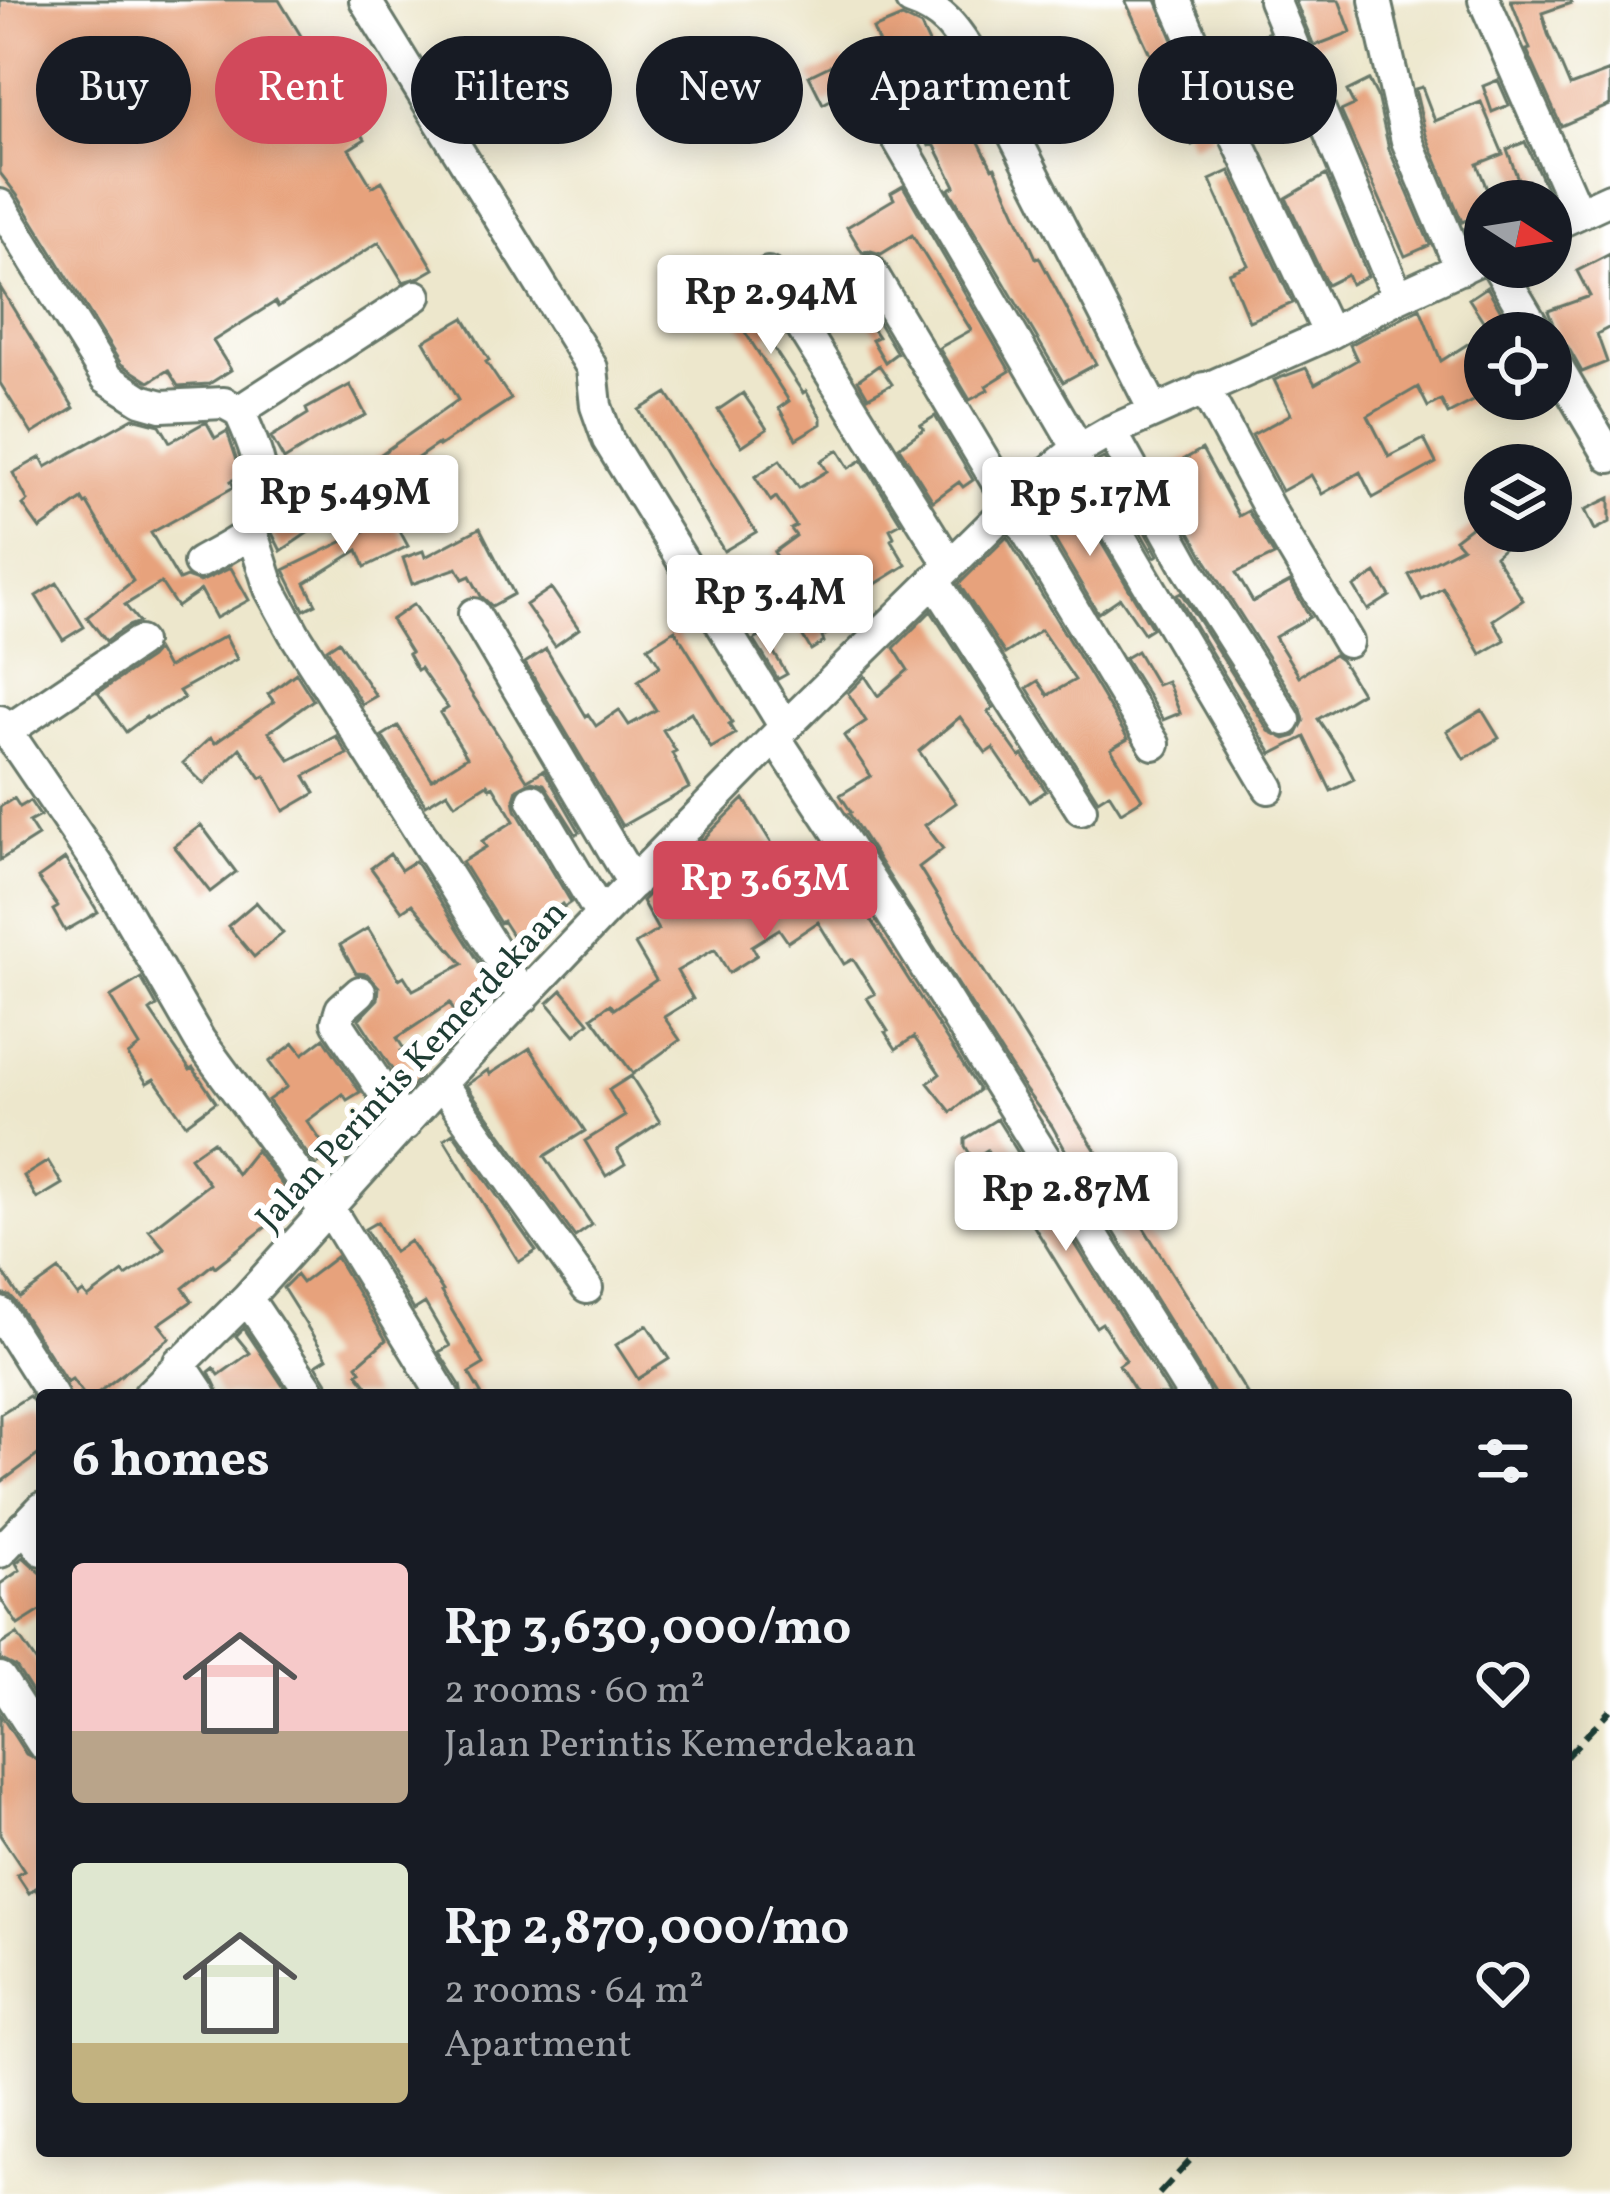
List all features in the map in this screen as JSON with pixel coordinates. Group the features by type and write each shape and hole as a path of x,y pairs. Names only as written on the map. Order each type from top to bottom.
{"street":[{"path":"365,0 592,368 596,406 608,440 780,732 1189,1389"},
{"path":"911,0 932,7 951,23 977,63 1154,410"},
{"path":"1174,0 1329,334"},
{"path":"1274,0 1398,297"},
{"path":"1375,0 1407,141 1464,246"},
{"path":"1484,0 1550,180"},
{"path":"900,144 1269,788"},
{"path":"1572,216 1610,199"},
{"path":"0,205 107,378 141,400 162,406 224,403 239,411 265,481 262,505 251,530 199,563"},
{"name":"Jalan Perintis Kemerdekaan","path":"154,1389 247,1298 441,1082 601,915 1011,504 1075,452 1112,431 1329,334 1464,267"},
{"path":"870,270 1154,744"},
{"path":"768,273 1081,809"},
{"path":"239,411 416,296"},
{"path":"1204,388 1348,642"},
{"path":"1572,393 1610,457"},
{"path":"1112,431 1187,567 1286,720"},
{"path":"251,530 270,589 293,633 524,997"},
{"path":"474,614 633,884"},
{"path":"139,643 3,726 100,868 200,1041 327,1209 439,1389"},
{"path":"533,800 601,915"},
{"path":"360,992 341,1009 337,1022 405,1125"},
{"path":"441,1082 587,1288"},
{"path":"247,1298 308,1389"},
{"path":"0,1313 48,1389"},
{"path":"179,1362 197,1389"},
{"path":"0,1552 36,1528"},
{"path":"0,1678 36,1734"}],"building":[{"path":"0,0 279,0 301,36 215,36 215,144 357,144 349,149 372,187 382,181 434,269 403,282 379,242 278,307 275,302 213,341 231,370 209,384 178,386 168,370 149,382 121,364 0,173"},
{"path":"1125,0 1156,0 1171,36 1142,36"},
{"path":"1295,0 1339,0 1351,32 1337,37 1310,36"},
{"path":"1511,0 1570,0 1542,13 1548,34 1570,86 1610,71 1610,105 1561,126"},
{"path":"902,17 921,26 926,36 876,36 873,29"},
{"path":"827,67 827,102 823,104 809,76"},
{"path":"1369,80 1389,149 1430,245 1405,256 1341,111 1354,105 1347,91"},
{"path":"1498,80 1509,105 1492,112 1483,86"},
{"path":"1422,87 1435,121 1481,102 1503,154 1477,164 1483,180 1464,180 1462,222 1426,135 1415,89"},
{"path":"1525,142 1542,180 1518,180 1507,149"},
{"path":"934,144 980,144 1036,258 1096,364 1063,382 949,189 955,186"},
{"path":"1230,171 1293,303 1249,321 1229,273 1248,265 1210,180"},
{"path":"1326,175 1368,276 1351,284 1347,275 1327,285 1286,198"},
{"path":"903,186 1010,371 970,400 939,348 971,330 912,235 881,254 862,252 847,227 894,199 891,193"},
{"path":"1610,254 1610,327 1597,334 1607,362 1582,372 1572,354 1572,312 1548,311 1590,296 1577,271"},
{"path":"854,258 853,280 897,353 885,362 872,340 878,337 833,272"},
{"path":"739,274 772,330 765,335 821,418 821,424 796,439 779,408 789,401 717,288"},
{"path":"0,287 74,408 32,434 0,383"},
{"path":"1488,288 1502,312 1477,312 1469,299"},
{"path":"1420,308 1441,361 1464,346 1464,406 1448,414 1441,400 1428,407 1418,387 1368,416 1389,457 1424,439 1436,463 1373,498 1360,472 1322,494 1311,475 1282,491 1252,435 1291,414 1274,380 1306,368 1315,384 1357,360 1350,345"},
{"path":"464,318 511,399 281,551 272,533 278,521 458,400 424,341"},
{"path":"879,365 892,384 868,397 858,380"},
{"path":"350,385 366,415 284,460 271,437 308,414 306,409"},
{"path":"667,393 756,532 724,551 639,410"},
{"path":"743,393 767,429 742,446 718,410"},
{"path":"935,416 973,480 963,487 959,482 933,501 899,447"},
{"path":"133,418 160,425 170,442 207,423 215,438 227,431 242,475 231,481 234,487 151,533 179,580 186,577 200,582 231,568 249,600 216,618 201,590 177,607 161,583 125,605 139,622 106,641 87,617 133,581 87,503 82,499 40,529 23,505 28,501 13,473 41,457 46,467"},
{"path":"1202,449 1239,516 1248,511 1274,555 1236,573 1253,602 1290,582 1310,617 1275,637 1299,676 1334,655 1361,693 1318,719 1354,779 1331,791 1305,737 1272,754 1177,595 1181,593 1269,731 1285,739 1296,736 1304,720 1301,709 1204,557 1156,471"},
{"path":"838,450 849,468 862,460 901,523 890,529 891,540 906,565 866,590 871,597 811,650 781,599 798,589 774,552 796,536 791,529 796,526 755,477 780,460 799,488 827,471 821,461"},
{"path":"1104,458 1158,555 1155,557 1098,461"},
{"path":"1066,483 1152,628 1144,633 1120,598 1098,613 1040,515 1072,495"},
{"path":"1610,498 1610,522 1595,530 1585,510"},
{"path":"395,522 408,546 365,567 358,550 305,583 316,604 304,610 284,570 379,524 382,529"},
{"path":"480,528 514,594 492,606 470,576 463,579 457,568 412,584 403,558 423,551 425,557"},
{"path":"1464,532 1464,552 1500,552 1495,556 1523,600 1493,620 1505,640 1481,654 1443,588 1422,600 1409,575 1462,547 1455,539"},
{"path":"1007,537 1128,739 1111,749 1142,799 1121,812 1109,793 1098,800 1027,688 1038,681 1048,695 1075,680 1041,630 1005,654 959,584"},
{"path":"1376,573 1390,596 1368,610 1354,587"},
{"path":"57,583 84,627 63,640 36,596"},
{"path":"551,588 579,629 555,646 526,605"},
{"path":"414,604 527,780 544,770 580,832 576,834 544,784 532,781 517,789 516,810 571,902 529,930 533,936 519,946 462,862 486,847 482,841 514,821 493,786 487,784 455,804 447,792 426,805 382,736 398,726 432,779 467,757 440,713 448,708 417,670 391,620"},
{"path":"931,611 993,708 988,712 1046,791 1030,802 993,748 986,753 960,717 919,751 956,803 925,825 943,849 919,867 1244,1389 1211,1389 1052,1126 840,795 871,776 844,736 866,721 848,693 865,676 878,696 908,670 894,648"},
{"path":"675,630 735,734 711,748 691,712 663,730 689,788 622,826 525,663 546,649 596,726 619,710 629,725 656,710 638,681 660,666 648,647"},
{"path":"763,635 787,674 778,679 754,640"},
{"path":"225,636 237,659 179,691 184,698 126,732 98,693 157,650 167,668"},
{"path":"339,641 376,696 362,704 327,649"},
{"path":"1137,651 1157,685 1167,681 1180,713 1163,720 1125,658"},
{"path":"296,673 313,700 269,732 290,760 336,736 347,754 305,776 315,793 284,811 265,776 261,778 240,748 204,784 183,763 210,738 215,743 274,702 268,694"},
{"path":"1482,710 1499,738 1464,759 1447,731"},
{"path":"14,798 20,807 30,801 40,816 29,822 38,836 0,860 0,807"},
{"path":"744,799 787,868 823,845 979,1090 951,1112 928,1083 940,1074 914,1037 896,1049 867,998 875,994 853,959 844,964 818,922 788,942 779,929 752,946 757,955 729,973 715,949 677,971 693,999 664,1017 680,1040 633,1074 592,1017 610,1004 614,1009 656,980 635,944 658,930 642,901 685,866 681,861"},
{"path":"201,825 236,872 210,892 174,846"},
{"path":"390,854 401,870 415,861 494,986 478,1000 481,1006 457,1018 450,1003 397,1038 420,1077 407,1092 359,1019 378,999 379,987 367,974 356,973 340,945 368,928 399,979 404,976 413,990 463,964 412,904 402,911 371,868"},
{"path":"65,859 98,912 65,931 53,910 58,907 38,878"},
{"path":"256,902 283,933 254,957 228,926"},
{"path":"141,978 157,1006 150,1011 216,1102 186,1124 154,1079 147,1083 128,1055 140,1046 110,997"},
{"path":"562,990 589,1022 575,1035 548,1003"},
{"path":"324,1038 360,1092 347,1100 343,1094 307,1121 331,1155 316,1166 268,1100 287,1087 269,1062 294,1043 303,1054"},
{"path":"530,1048 585,1131 545,1156 592,1225 575,1237 466,1085"},
{"path":"631,1076 660,1122 617,1150 625,1164 606,1176 585,1141 625,1116 609,1090"},
{"path":"997,1119 1166,1389 1134,1389 1119,1365 1126,1360 1102,1323 1096,1327 987,1150 973,1159 965,1139"},
{"path":"453,1133 536,1251 519,1262 444,1139"},
{"path":"213,1141 237,1174 256,1150 292,1198 271,1223 183,1288 192,1301 159,1324 170,1338 103,1389 80,1389 72,1379 67,1382 16,1303 0,1294 0,1268 20,1298 59,1270 78,1296 83,1292 88,1298 123,1272 126,1276 165,1249 149,1230 209,1184 190,1157"},
{"path":"48,1161 62,1184 37,1199 24,1176"},
{"path":"377,1222 394,1252 410,1241 484,1364 469,1373 478,1389 461,1389 439,1352 450,1346 425,1303 414,1310 365,1229"},
{"path":"336,1257 386,1340 357,1365 361,1371 357,1373 369,1389 329,1389 316,1365 327,1358 283,1288 296,1275 302,1283"},
{"path":"647,1325 669,1359 638,1379 616,1345"},
{"path":"244,1328 285,1389 217,1389 209,1372 214,1368 219,1375 250,1353 236,1336"},
{"path":"29,1396 36,1405 36,1456 0,1483 0,1414"},
{"path":"23,1557 36,1569 36,1614 18,1625 0,1598 0,1584 20,1570 16,1563"},
{"path":"17,1634 36,1661 36,1698 16,1667 0,1659 0,1645"},
{"path":"0,1714 26,1754 36,1759 36,1890 29,1893 17,1875 24,1871 0,1835"}],"railway":[{"path":"1572,1751 1610,1710"},
{"path":"1159,2194 1193,2157"}]}
